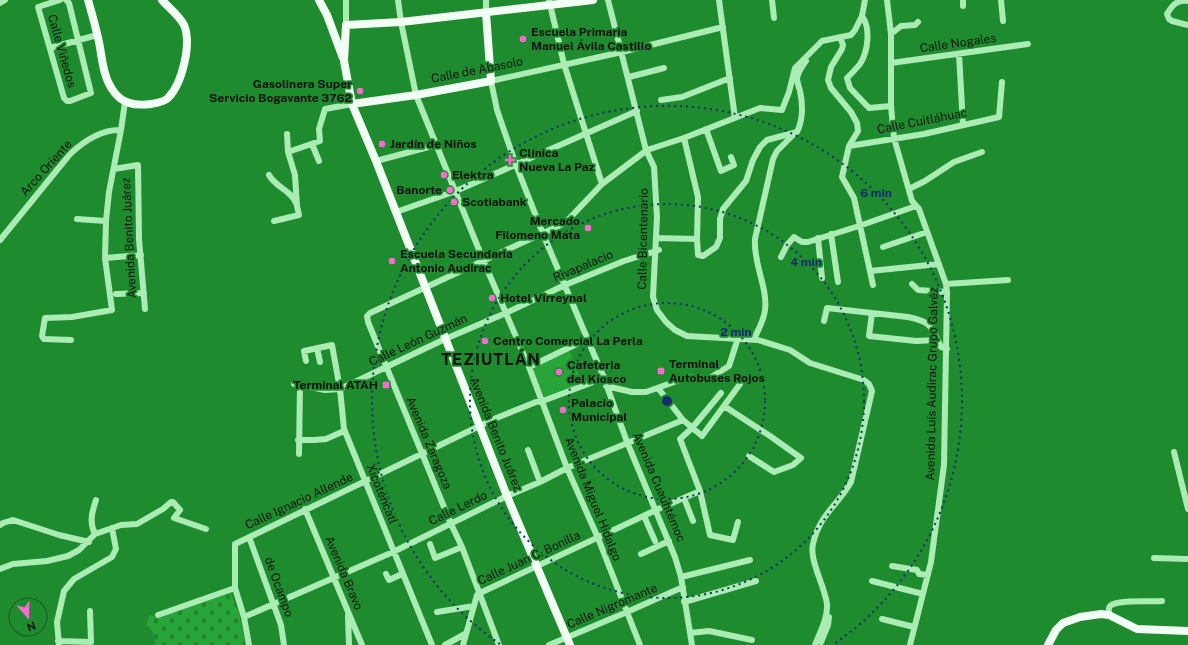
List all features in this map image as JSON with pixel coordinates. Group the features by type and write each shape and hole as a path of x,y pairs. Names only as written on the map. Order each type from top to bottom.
{"main road":[{"path":"88,0 106,76 111,88 117,96 125,102 139,106 157,103 168,99 181,76 186,54 187,38 184,26 178,17 162,0"},
{"path":"319,0 327,15 344,61"},
{"path":"346,25 401,22 486,13 550,3 593,0"},
{"name":"Avenida Cuauhtémoc","path":"486,13 491,81"},
{"name":"Avenida Benito Juárez","path":"346,25 344,61 352,104 376,160 445,339 481,426 507,496 568,641"},
{"name":"Calle de Abasolo","path":"352,104 416,95 491,81"},
{"path":"1048,645 1056,630 1063,624 1080,617 1102,614 1109,615 1137,629 1188,631"}],"street":[{"path":"0,3 5,0"},
{"name":"Calle Viñedos","path":"60,0 38,7 64,98 67,101 91,93 78,39"},
{"path":"66,0 69,3 78,39"},
{"name":"Avenida Benito Juárez","path":"346,0 346,25"},
{"name":"Avenida Miguel Hidalgo","path":"398,0 416,95 484,262 529,366 567,468 598,538 640,645"},
{"name":"Avenida Cuauhtémoc","path":"486,0 486,13"},
{"name":"Calle Bicentenario","path":"608,0 647,150 654,167 657,217 657,251 653,297 657,310 666,322 675,330 687,336 738,337"},
{"path":"719,0 735,118"},
{"path":"772,0 774,18"},
{"path":"425,287 484,262 565,223 602,184 647,150 684,138 760,108 782,110 789,92 795,68 822,41 850,35 855,30 862,16 865,0"},
{"name":"Avenida Luís Audirac Grupo Galvéz","path":"888,0 891,34 891,106 894,138 912,201 919,209 946,284 947,292 944,465 928,575 910,645"},
{"path":"1002,0 1003,21"},
{"path":"1188,1 1179,1 1172,5 1167,14 1169,19 1172,21 1188,25"},
{"path":"550,3 564,64 585,135 602,184"},
{"path":"862,16 868,30 867,43 860,64 847,78 850,88 869,108 891,106"},
{"path":"891,34 901,26 915,25 918,22"},
{"name":"Calle de Abasolo","path":"491,81 622,52 722,27"},
{"path":"50,48 78,39 97,35"},
{"path":"840,37 843,45 842,49 831,68 828,80 830,88 851,112 857,123 858,131 849,146 842,177 854,198 873,285"},
{"path":"755,337 764,317 766,303 754,249 755,239 773,159 777,151 796,132 800,125 802,98 797,78 803,65 822,41"},
{"name":"Calle Nogales","path":"891,63 1028,44"},
{"path":"959,54 963,125"},
{"path":"629,77 664,68"},
{"path":"661,100 682,97 730,78"},
{"name":"Avenida Cuauhtémoc","path":"491,81 497,110 516,165 543,234 604,378 627,442 669,541 681,577 692,645"},
{"name":"Calle Cuitláhuac","path":"849,146 924,134 999,117 1002,82"},
{"path":"71,340 44,340 42,336 46,318 72,317 112,310 106,258 106,221 109,192 125,102"},
{"path":"288,152 320,141 319,128 325,109 352,104"},
{"path":"396,212 456,192 637,111"},
{"path":"706,129 720,171 734,165 731,157"},
{"name":"Arco Oriente","path":"0,240 70,154 92,138 111,130 121,130"},
{"path":"684,138 698,197 698,255 703,256 716,247 720,238 720,219 723,209 746,181 753,160 760,147 767,140 796,132"},
{"path":"287,134 288,152 295,175 297,206"},
{"path":"312,144 319,161"},
{"path":"376,160 436,145"},
{"path":"909,189 925,182 954,162 982,152"},
{"name":"Avenida Benito Juárez","path":"114,169 138,165 141,255 145,309"},
{"path":"269,175 273,182 288,192 295,200 299,215 274,221"},
{"path":"781,257 787,245 794,237 802,242 808,242 916,206"},
{"path":"77,219 106,221"},
{"path":"883,247 927,232"},
{"path":"831,234 838,282"},
{"path":"657,238 697,238"},
{"path":"818,238 822,278"},
{"name":"Rivapalacio","path":"506,313 565,285 624,261 657,251"},
{"path":"106,258 141,255"},
{"path":"870,270 939,264"},
{"path":"946,284 1008,280"},
{"path":"912,284 918,290 947,292"},
{"name":"Avenida Zaragoza","path":"425,287 370,313 367,316 368,322 451,524 462,547 478,594 499,645"},
{"path":"116,294 144,293"},
{"path":"824,321 828,308 908,317 924,321 932,327 941,347 947,349"},
{"name":"Calle León Guzmán","path":"340,389 445,339 506,313"},
{"path":"872,313 869,336 916,341 937,340"},
{"path":"738,337 755,337 793,347 811,359 866,376 872,382 874,388 875,396 854,483 827,516 816,544 816,556 830,608 828,625 819,645"},
{"path":"606,386 632,392 646,392 688,377 703,380 713,376 729,366 738,337"},
{"path":"738,337 758,340 790,350 810,363 864,380 869,384 872,391 851,482 847,489 823,517 812,546 827,604 826,618 815,645"},
{"path":"529,366 587,339"},
{"name":"Xicoténcatl","path":"317,348 332,345 340,389 344,430 432,645"},
{"path":"306,361 304,350 317,348 320,362"},
{"path":"542,401 604,378"},
{"path":"658,388 683,420 702,436 740,384"},
{"path":"340,389 325,390 298,385 299,439 314,440 344,430"},
{"path":"721,393 692,428 680,439 700,491 710,536 733,540 738,522"},
{"name":"Calle Ignacio Allende","path":"235,588 236,544 305,509 365,482 494,419 542,401"},
{"path":"724,406 770,436 800,458 793,465 774,472 749,456"},
{"name":"Calle Lerdo","path":"244,618 393,552 567,468 683,420"},
{"path":"528,450 540,482"},
{"path":"1174,452 1188,509"},
{"name":"Calle Juan C. Bonilla","path":"478,594 656,510 700,491"},
{"path":"684,498 693,521"},
{"path":"96,500 91,516 93,529 96,534"},
{"path":"0,569 13,564 47,561 68,556 79,550 96,534 121,525 137,524 163,509 171,502 173,502 180,510 174,518 206,528"},
{"name":"Avenida Bravo","path":"305,509 362,645"},
{"path":"644,516 655,541"},
{"path":"0,525 13,520 58,535 89,542"},
{"path":"90,611 91,642 58,643 57,622 64,591 74,579 112,557 116,549 112,528"},
{"name":"de Ocampo","path":"249,537 281,625 284,645"},
{"path":"641,554 669,541"},
{"path":"430,544 436,558 462,547"},
{"path":"1154,558 1188,559"},
{"path":"681,577 750,560"},
{"path":"892,566 917,570 919,574 928,575"},
{"path":"388,577 402,574"},
{"path":"684,602 756,581"},
{"path":"872,581 923,594"},
{"name":"Calle Nigromante","path":"549,645 568,641 683,587"},
{"path":"158,615 235,588 244,618 249,645"},
{"path":"463,645 478,594"},
{"path":"1109,615 1109,608 1111,605 1120,602 1162,601"},
{"path":"437,612 474,606"},
{"path":"347,610 349,645"},
{"path":"882,619 914,627"},
{"path":"690,633 709,631 752,640"},
{"path":"445,645 465,634"}],"green space":[{"path":"570,351 582,383 543,397 532,369"},
{"path":"230,592 239,613 245,645 153,645 156,644 152,630 146,629 149,615 159,618"}],"place":[{"name":"Escuela Primaria Manuel Ávila Castillo","path":"523,39"},
{"name":"Gasolinera Super Servicio Bogavante 3762","path":"360,91"},
{"name":"Jardín de Niños","path":"382,144"},
{"name":"Clínica Nueva La Paz","path":"510,160"},
{"name":"Elektra","path":"444,175"},
{"name":"Banorte","path":"450,190"},
{"name":"Scotiabank","path":"454,202"},
{"name":"Mercado Filomeno Mata","path":"588,228"},
{"name":"Escuela Secundaria Antonio Audirac","path":"392,261"},
{"name":"Hotel Virreynal","path":"492,298"},
{"name":"Centro Comercial La Perla","path":"485,341"},
{"name":"Terminal Autobuses Rojos","path":"661,371"},
{"name":"Cafeteria del Kiosco","path":"559,372"},
{"name":"Terminal ATAH","path":"386,385"},
{"name":"Palacio Municipal","path":"563,410"}],"district":[{"name":"TEZIUTLÁN","path":"491,359"}]}
